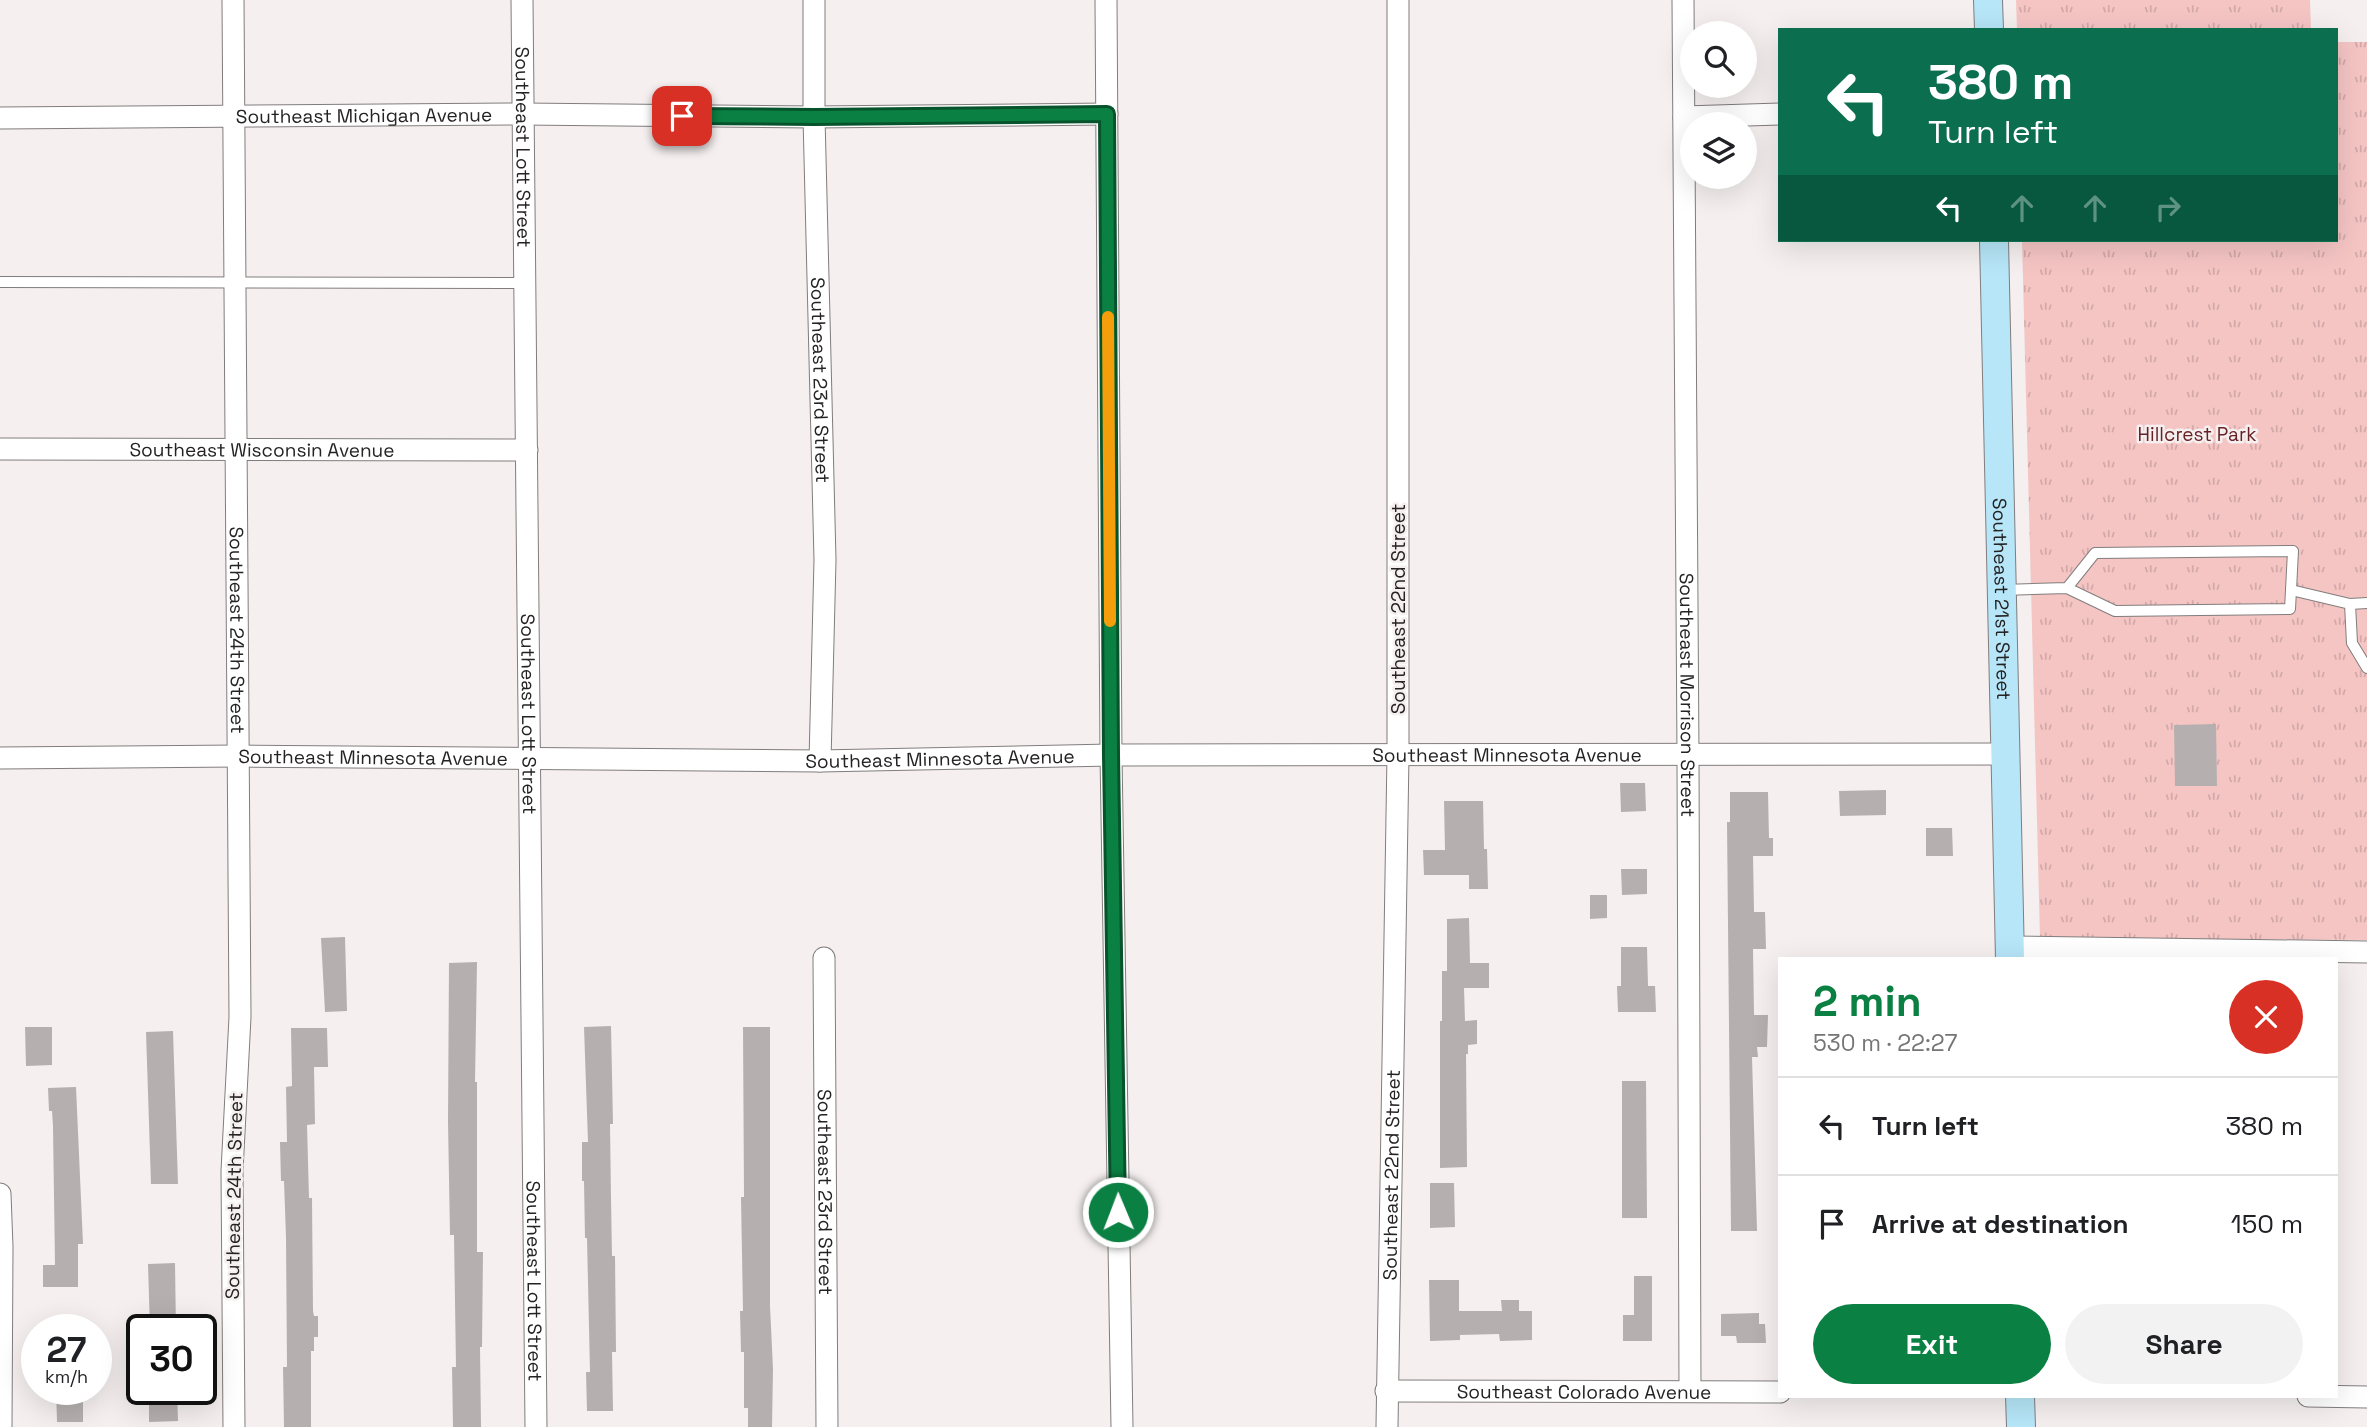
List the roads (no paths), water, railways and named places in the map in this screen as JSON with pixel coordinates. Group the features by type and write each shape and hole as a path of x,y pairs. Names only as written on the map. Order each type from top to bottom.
{"main road":[{"path":"1988,0 1989,28"},
{"name":"Southeast 21st Street","path":"1994,242 2010,953"},
{"path":"2020,1398 2021,1427"}],"street":[{"name":"Southeast 24th Street","path":"233,0 240,1017 232,1171 234,1427"},
{"name":"Southeast Lott Street","path":"522,0 536,1427"},
{"name":"Southeast 23rd Street","path":"814,0 814,117 825,560 820,761"},
{"path":"1106,0 1111,755 1122,1427"},
{"name":"Southeast 22nd Street","path":"1387,1427 1398,755 1398,0"},
{"name":"Southeast Morrison Street","path":"1683,0 1684,112"},
{"name":"Southeast Michigan Avenue","path":"0,118 523,114 814,117 1107,114"},
{"path":"1757,115 1778,114"},
{"name":"Southeast Morrison Street","path":"1684,189 1690,1391"},
{"name":"Southeast Wisconsin Avenue","path":"0,449 527,450"},
{"name":"Southeast Minnesota Avenue","path":"0,758 238,756 820,761 1111,755 2006,754"},
{"path":"2010,953 2367,952"},
{"name":"Southeast 23rd Street","path":"824,958 827,1427"},
{"path":"0,1194 1,1427"},
{"name":"Southeast Colorado Avenue","path":"1386,1391 1778,1392"},
{"path":"2338,1397 2367,1397"}],"lane":[{"path":"0,282 525,284"},
{"path":"2002,590 2067,588 2115,611 2290,609 2293,551 2095,553 2067,588"},
{"path":"2291,590 2350,604 2367,603"},
{"path":"2350,604 2352,643 2367,667"}],"park label":[{"name":"Hillcrest Park","path":"2197,434"}]}
